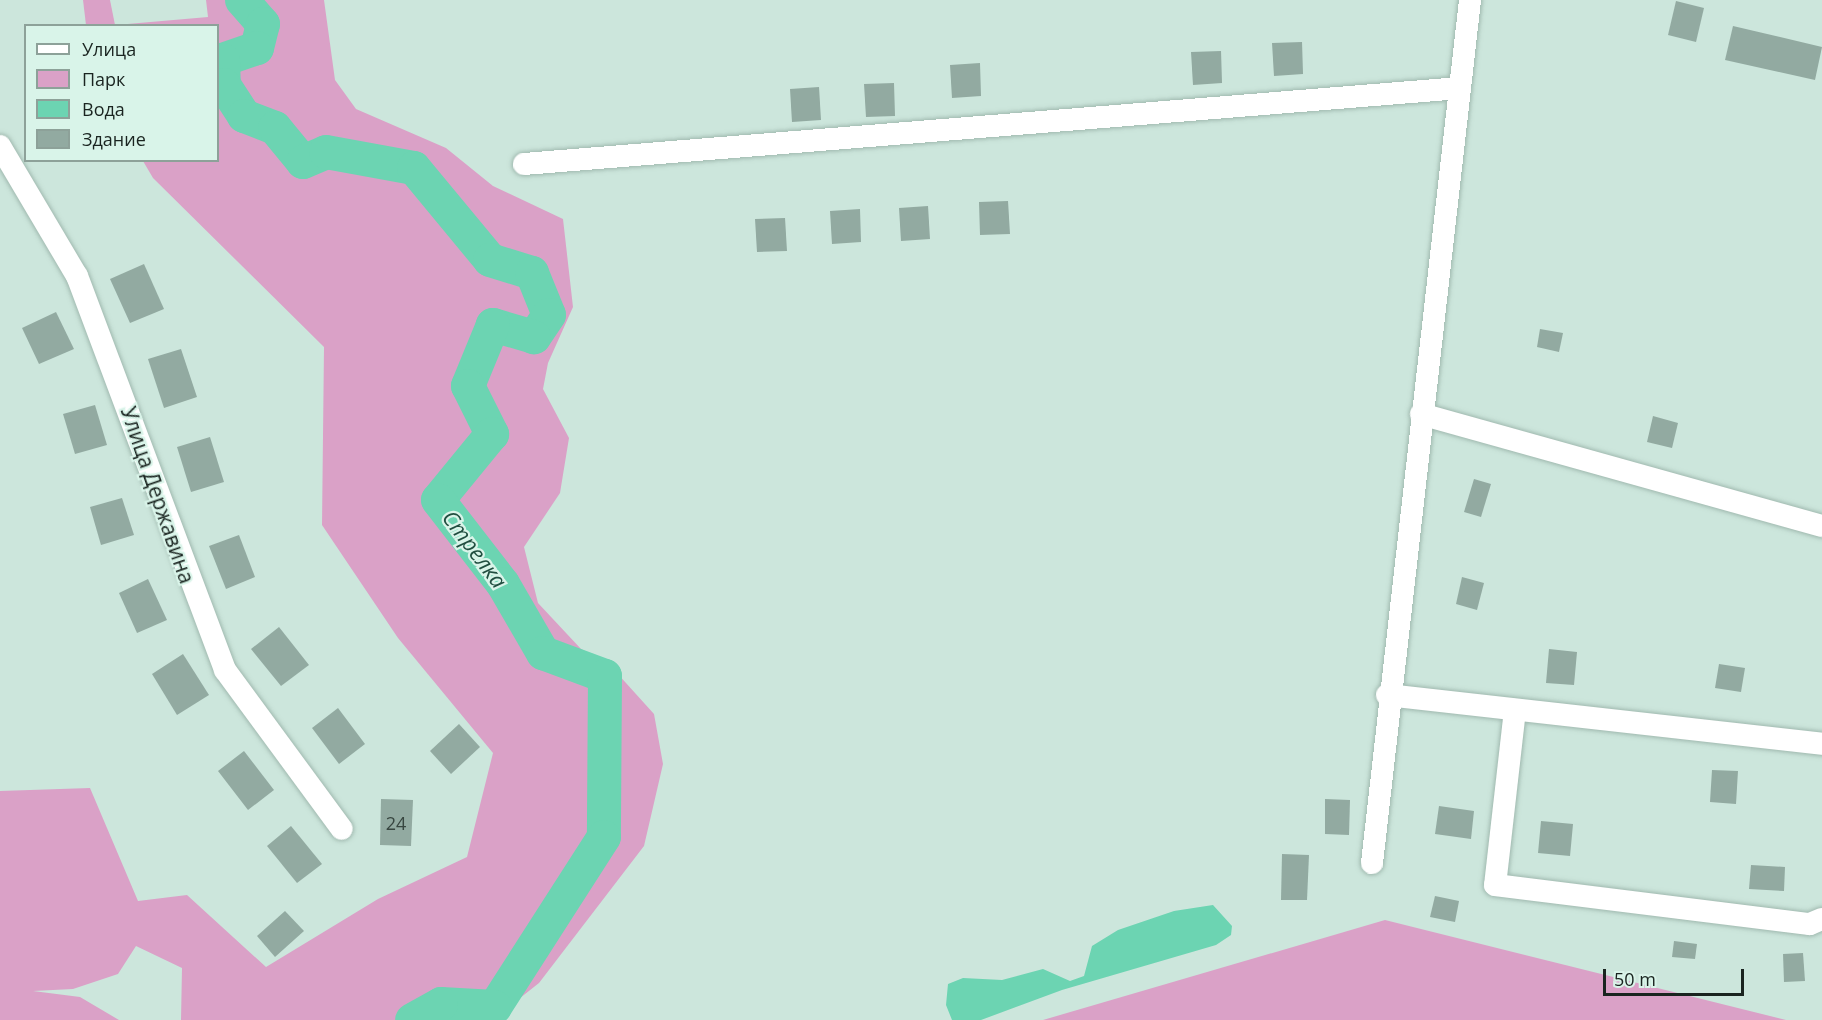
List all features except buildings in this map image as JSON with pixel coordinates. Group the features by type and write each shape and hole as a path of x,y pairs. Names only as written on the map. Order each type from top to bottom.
{"street":[{"path":"1372,863 1387,695 1470,0"},
{"path":"524,164 1460,88"},
{"name":"Улица Державина","path":"0,146 76,276 225,670 342,829"},
{"path":"1421,414 1822,526"},
{"path":"1387,695 1822,744"},
{"path":"1515,710 1496,885 1810,924 1822,919"}],"green space":[{"path":"83,0 110,0 115,24 86,24"},
{"path":"206,0 324,0 335,80 356,109 446,148 493,186 563,219 573,307 548,363 543,389 569,438 560,493 524,547 538,603 581,649 607,662 654,714 663,764 644,846 539,983 492,1020 181,1020 182,968 136,946 118,974 73,989 33,991 80,997 119,1020 0,1020 0,791 90,788 138,901 187,895 266,967 378,899 467,857 493,753 398,638 322,525 324,347 153,178 144,162 219,162 219,24 128,24 208,17"},
{"path":"1385,920 1786,1020 1043,1020"}],"water":[{"path":"1213,905 1232,926 1231,935 1216,945 1062,990 981,1020 952,1020 946,1005 948,984 963,978 1002,980 1043,969 1070,981 1084,976 1092,946 1118,930 1174,911"}],"waterway":[{"name":"Стрелка","path":"242,0 263,24 257,48 223,60 224,85 244,116 275,128 303,162 326,152 414,168 490,260 532,273 549,315 534,337 493,325 468,386 492,434 438,500 503,584 543,653 605,676 604,837 495,1007 441,1004 412,1020"}]}
